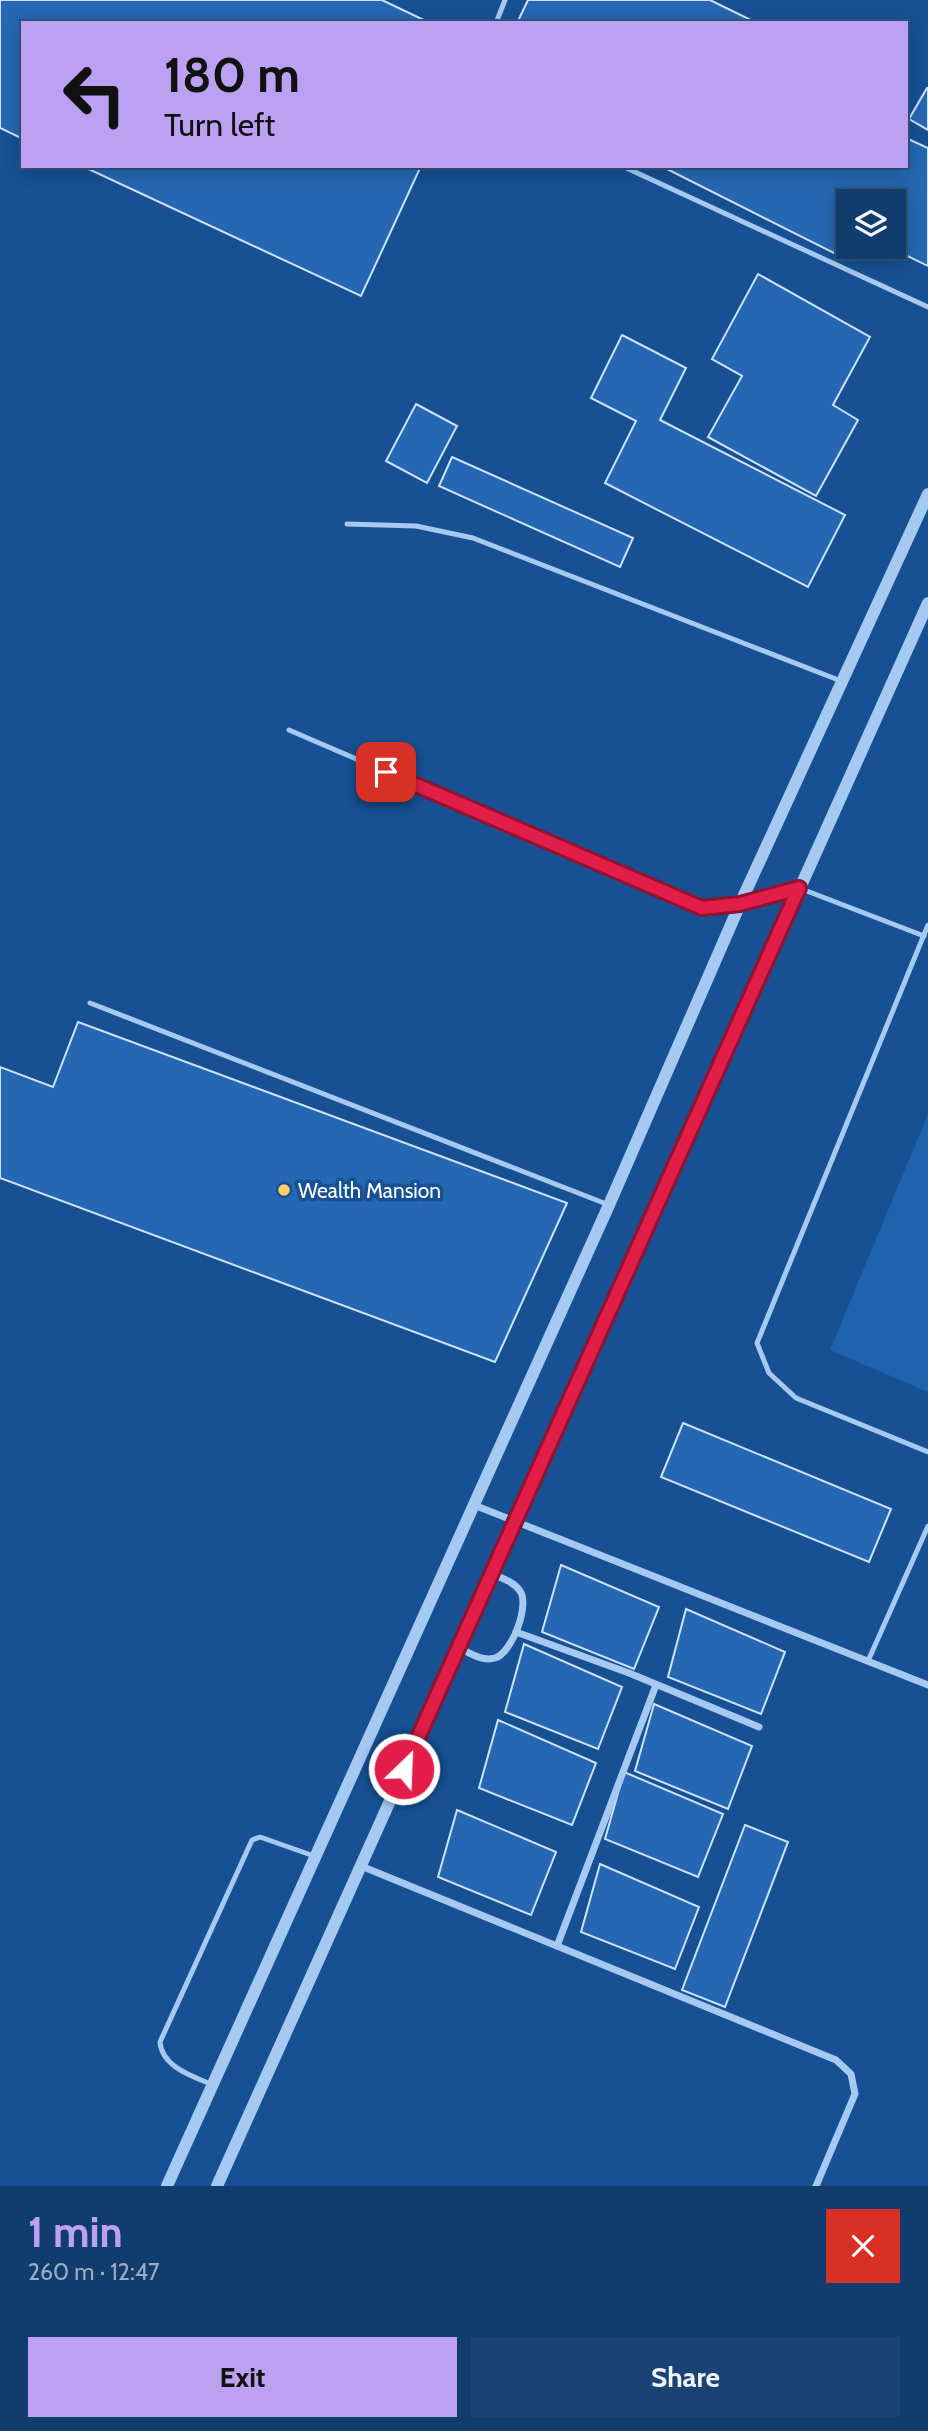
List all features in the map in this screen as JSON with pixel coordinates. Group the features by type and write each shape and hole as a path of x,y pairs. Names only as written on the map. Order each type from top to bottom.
{"street":[{"path":"167,2186 609,1205 740,904 928,494"},
{"path":"217,2186 928,603"},
{"path":"474,1505 928,1685"},
{"path":"459,1648 481,1659 494,1659 504,1654 516,1632 524,1600 520,1590 492,1574"},
{"path":"516,1632 629,1673 759,1727"},
{"path":"557,1946 656,1685"},
{"path":"361,1866 836,2060 851,2074 856,2094 816,2186"}],"lane":[{"path":"497,21 505,0"},
{"path":"626,168 928,307"},
{"path":"347,524 416,526 473,538 843,682"},
{"path":"289,730 702,908 740,904 799,888 924,936"},
{"path":"928,925 757,1343 769,1373 796,1398 928,1452"},
{"path":"90,1003 609,1205"},
{"path":"868,1661 928,1526"},
{"path":"213,2085 167,2061 161,2054 160,2042 240,1863 251,1840 260,1837 316,1857"}],"shaded area":[{"path":"928,1114 928,1392 830,1350"}],"building":[{"path":"0,0 382,0 426,21 21,21 21,138 0,128"},
{"path":"528,0 710,0 751,20 751,21 518,21"},
{"path":"928,88 928,130 909,119"},
{"path":"908,139 928,148 928,266 906,255 906,189 836,189 836,254 665,168 908,168"},
{"path":"86,168 420,168 361,296"},
{"path":"758,274 870,337 833,405 858,420 816,496 708,437 742,376 712,359"},
{"path":"622,335 686,368 660,420 845,515 808,587 605,483 636,421 591,398"},
{"path":"416,404 457,426 427,483 386,461"},
{"path":"452,457 633,538 620,567 439,486"},
{"name":"Wealth Mansion","path":"78,1022 567,1203 495,1362 0,1178 0,1067 53,1087"},
{"path":"683,1423 891,1509 869,1562 661,1477"},
{"path":"561,1565 659,1607 634,1669 542,1632"},
{"path":"686,1609 785,1652 761,1714 668,1677"},
{"path":"524,1644 622,1687 598,1749 505,1712"},
{"path":"654,1704 752,1746 728,1809 635,1771"},
{"path":"498,1720 596,1763 572,1825 479,1788"},
{"path":"624,1772 723,1814 698,1877 605,1839"},
{"path":"457,1810 556,1852 531,1915 438,1877"},
{"path":"745,1825 788,1842 725,2007 682,1990"},
{"path":"600,1864 699,1907 675,1969 581,1932"}],"place":[{"name":"Wealth Mansion","path":"284,1190"}],"route":[{"path":"386,772 702,908 740,904 799,888 404,1769"}]}
